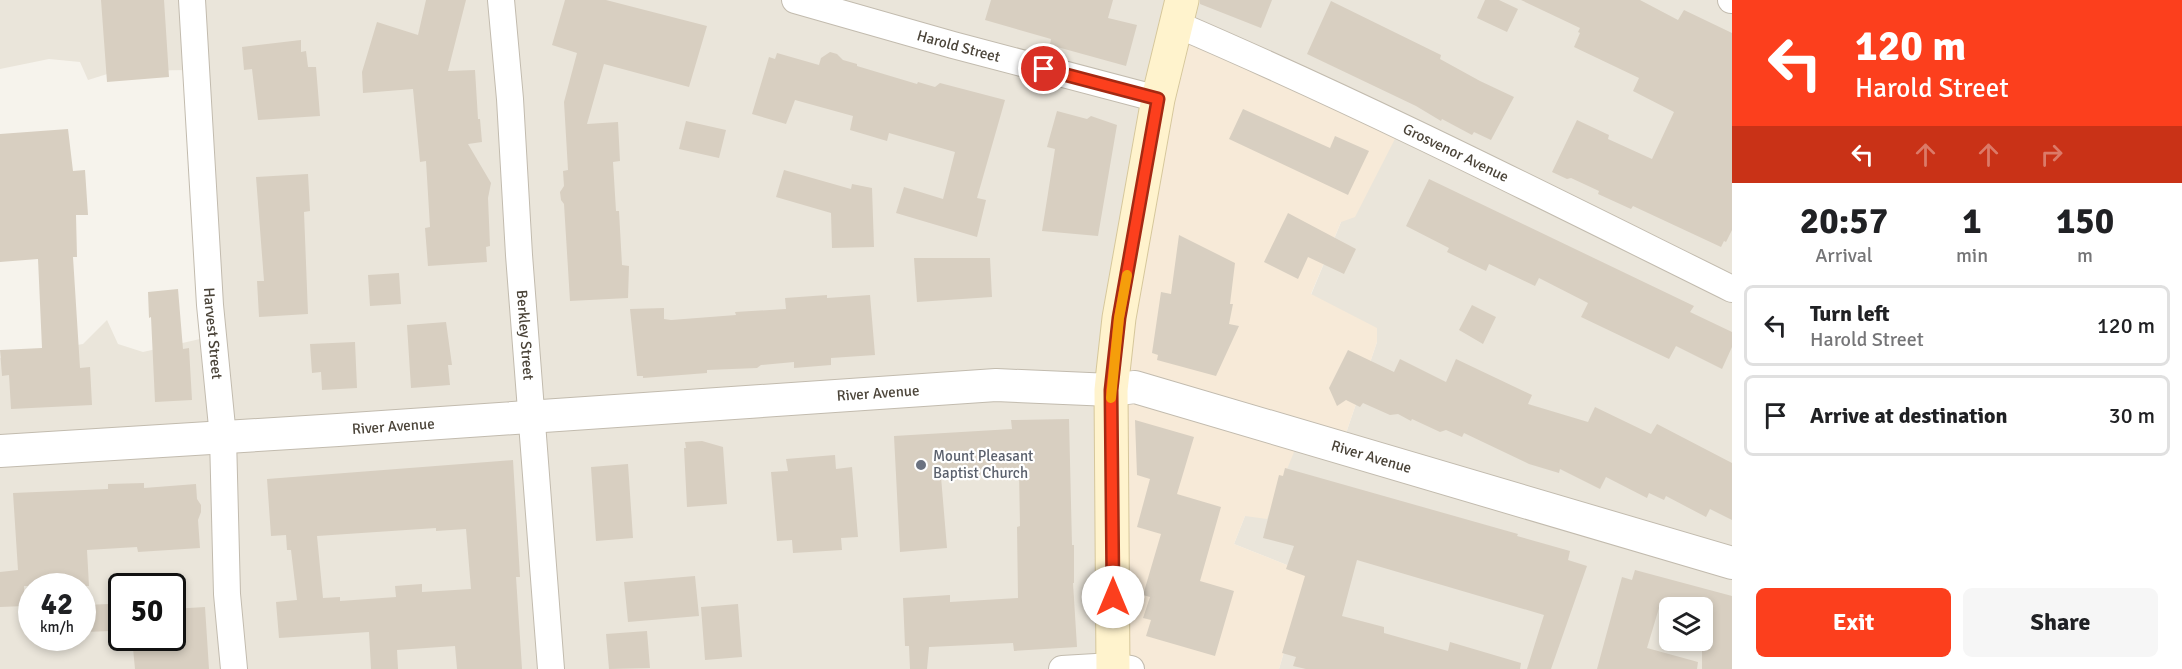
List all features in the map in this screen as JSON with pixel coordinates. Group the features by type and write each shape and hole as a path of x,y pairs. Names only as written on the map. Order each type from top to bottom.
{"main road":[{"path":"1119,668 1111,390 1119,318 1158,99 1179,12"}],"street":[{"name":"Harvest Street","path":"192,0 210,305 223,437 227,594 234,669"},
{"name":"Berkley Street","path":"501,0 551,669"},
{"name":"Harold Street","path":"795,0 953,45 1158,99"},
{"name":"Grosvenor Avenue","path":"1179,12 1299,78 1732,289"},
{"name":"River Avenue","path":"0,451 996,385 1111,390 1135,387 1732,563"},
{"path":"1062,669 1119,668"}],"shaded area":[{"path":"0,0 1732,0 1732,669 1279,669 1307,573 1234,544 1245,516 1298,442 1341,448 1377,342 1311,295 1341,222 1321,92 1102,669 0,669 0,358 83,344 107,320 118,344 143,352 213,336 191,70 117,71 88,80 80,62 49,59 0,69"},
{"path":"1169,27 1399,131 1355,217 1341,222 1311,294 1377,328 1377,342 1341,448 1298,442 1267,519 1245,516 1234,544 1307,573 1279,669 1102,669 1100,384"}],"building":[{"path":"101,0 164,0 169,77 107,82"},
{"path":"426,0 466,0 448,71 475,70 482,142 468,144 491,183 488,198 490,246 486,247 487,262 428,266 425,228 430,227 426,161 420,162 413,89 363,93 362,72 377,22 418,35"},
{"path":"565,0 606,0 707,26 689,87 604,64 587,124 618,122 620,161 613,162 622,265 629,266 628,298 570,301 564,204 560,192 564,186 563,171 568,170 564,102 577,53 552,45"},
{"path":"991,0 1113,0 1108,18 1137,25 1126,66 1050,45 1051,39 985,20"},
{"path":"1200,0 1272,0 1261,28 1200,4"},
{"path":"1485,0 1499,0 1518,9 1507,32 1477,18"},
{"path":"1521,0 1640,0 1678,20 1684,10 1732,33 1732,230 1721,247 1633,206 1631,209 1598,194 1599,191 1571,178 1567,179 1552,172 1577,120 1609,135 1608,139 1652,159 1674,112 1633,91 1639,78 1574,47 1580,28"},
{"path":"1331,1 1441,55 1440,59 1514,97 1491,140 1474,132 1472,135 1442,119 1441,121 1416,106 1307,54"},
{"path":"301,40 301,52 306,51 308,67 316,67 320,116 258,120 252,69 244,70 242,47"},
{"path":"830,52 857,66 917,84 918,82 935,87 940,83 1005,100 977,198 986,200 977,237 896,213 904,187 943,199 955,152 889,133 887,141 850,130 853,116 795,100 786,124 752,114 769,57 775,59 777,53 819,65 821,58"},
{"path":"1243,109 1330,148 1335,136 1369,151 1348,195 1229,139"},
{"path":"1057,111 1087,119 1091,116 1117,125 1098,236 1042,231 1055,149 1047,147"},
{"path":"686,121 726,130 719,158 679,149"},
{"path":"68,129 73,171 85,170 88,215 76,215 77,257 73,257 80,368 90,367 92,405 11,409 9,375 2,376 0,350 42,348 38,259 0,262 0,134"},
{"path":"784,170 851,189 852,184 872,188 874,247 832,248 831,213 776,197"},
{"path":"308,174 310,211 304,212 308,314 259,317 257,281 264,281 256,177"},
{"path":"1429,179 1694,306 1690,312 1732,332 1732,347 1722,369 1676,346 1669,359 1581,317 1588,303 1539,278 1535,286 1489,264 1486,271 1447,252 1449,248 1406,226"},
{"path":"1288,213 1356,249 1344,274 1308,257 1298,279 1264,262"},
{"path":"1179,235 1235,263 1230,304 1233,304 1229,324 1239,326 1216,376 1157,360 1158,355 1152,353 1161,292 1171,294"},
{"path":"914,258 990,258 992,297 917,302"},
{"path":"399,273 401,304 370,306 368,275"},
{"path":"178,289 183,349 189,348 192,400 155,402 148,292"},
{"path":"827,295 827,298 870,295 875,355 831,358 831,365 794,368 794,362 761,365 757,368 707,370 707,373 643,378 643,376 637,376 630,309 664,308 664,319 671,320 736,315 735,312 786,309 785,298"},
{"path":"1472,305 1496,317 1483,344 1459,330"},
{"path":"446,322 452,365 448,365 450,385 411,388 407,325"},
{"path":"355,342 357,388 322,390 321,372 312,373 310,344"},
{"path":"1348,350 1394,372 1400,359 1446,382 1456,359 1532,395 1528,404 1588,422 1595,407 1651,434 1657,424 1732,463 1732,520 1710,509 1706,517 1666,496 1664,500 1649,493 1647,498 1606,477 1600,489 1560,469 1559,473 1529,464 1464,433 1462,437 1446,430 1440,432 1412,419 1411,421 1398,414 1390,415 1363,403 1360,407 1346,400 1337,406 1329,388"},
{"path":"1069,419 1077,647 1014,651 1013,643 929,647 927,669 910,669 909,646 905,646 903,598 950,595 950,602 1018,598 1019,472 941,477 947,548 900,552 894,436 1012,429 1011,420"},
{"path":"1135,420 1194,437 1177,494 1221,507 1200,581 1234,591 1215,656 1146,636 1151,620 1143,618 1150,597 1143,595 1161,534 1137,527 1150,479 1137,475"},
{"path":"702,441 723,447 727,504 687,507 685,442"},
{"path":"835,455 836,469 852,467 858,537 841,538 842,550 793,553 792,540 777,541 771,472 788,471 786,459"},
{"path":"513,460 520,577 516,577 522,669 457,669 455,646 397,650 398,669 371,669 369,632 279,638 276,602 297,600 291,550 287,550 286,535 271,536 267,479","holes":["436,528 436,531 466,529 471,589 422,592 422,584 395,586 396,597 340,601 340,597 323,598 317,536"]},
{"path":"628,464 633,538 596,541 591,467"},
{"path":"1285,468 1570,551 1568,560 1587,566 1551,669 1527,669 1544,615 1357,560 1342,616 1384,627 1384,633 1448,651 1450,642 1521,663 1520,669 1306,669 1293,666 1296,657 1282,653 1305,576 1286,569 1294,546 1263,538 1279,475 1283,476"},
{"path":"144,483 144,488 196,484 197,499 201,505 198,520 200,548 138,552 137,547 87,550 88,573 18,573 18,606 0,607 0,572 18,570 13,493 108,489 108,484"},
{"path":"1635,570 1732,596 1732,669 1702,669 1702,651 1713,651 1713,597 1659,597 1659,608 1647,648 1698,662 1697,669 1597,669 1622,577 1632,580"},
{"path":"695,576 699,616 628,622 624,582"},
{"path":"108,604 108,631 96,632 96,605"},
{"path":"738,604 742,657 705,660 701,607"},
{"path":"205,607 209,669 135,669 133,651 186,651 186,608"},
{"path":"647,631 650,668 609,669 606,634"}],"slow traffic":[{"path":"1111,398 1119,318 1127,275"}],"place":[{"name":"Mount Pleasant Baptist Church","path":"921,465"}],"route":[{"path":"1044,69 1158,99 1119,318 1111,390 1113,597"}]}
